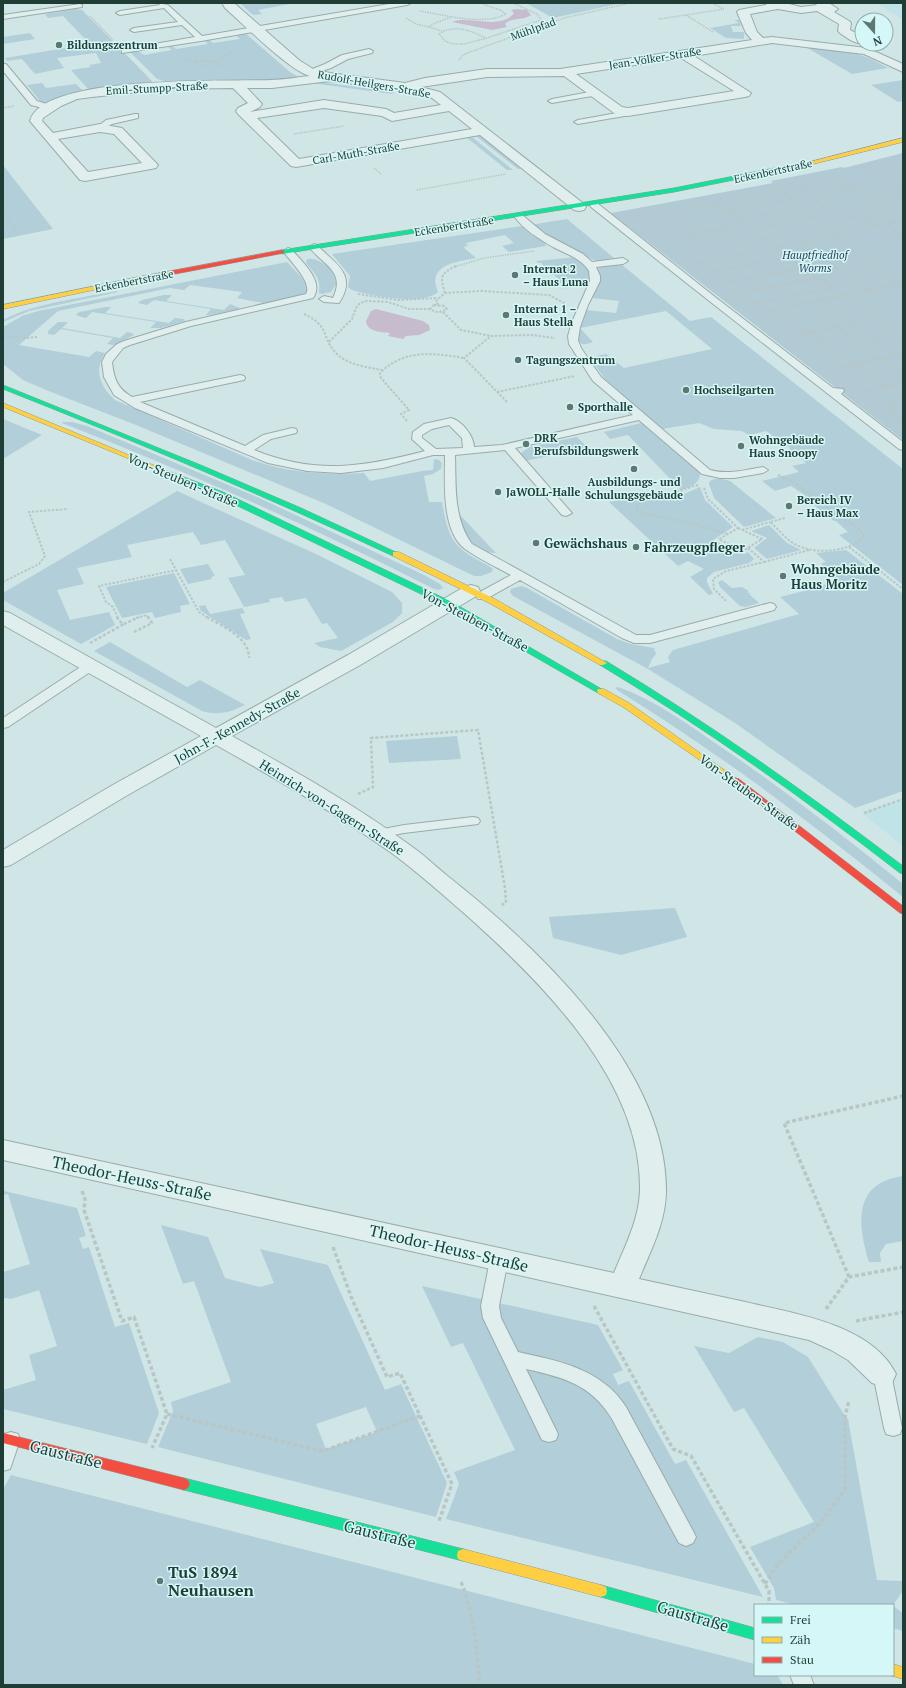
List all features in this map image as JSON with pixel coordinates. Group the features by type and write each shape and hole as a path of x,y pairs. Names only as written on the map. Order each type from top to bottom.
{"street":[{"name":"Rudolf-Heilgers-Straße","path":"228,3 256,29 309,72 330,77 404,87 431,93 452,107 579,207"},
{"path":"759,42 752,33 743,12 799,3"},
{"path":"780,5 801,10 818,6 845,23 838,27 854,38"},
{"path":"791,41 796,33 802,32"},
{"name":"Jean-Völker-Straße","path":"404,87 456,77 493,72 546,74 566,72 759,42 791,41 854,44"},
{"name":"Jean-Völker-Straße","path":"877,52 903,68"},
{"path":"566,72 618,110 628,112 745,93 683,54"},
{"name":"Emil-Stumpp-Straße","path":"49,137 100,128 118,131 151,165 85,177 49,137 36,121 41,112 68,98 101,92 167,85 290,83 330,77"},
{"path":"237,85 256,104 242,111 247,116 324,104 386,113 392,117 452,107"},
{"name":"Carl-Muth-Straße","path":"247,116 296,163 483,131"},
{"name":"Eckenbertstraße","path":"3,307 288,251 594,205 758,174 903,140"},
{"path":"3,311 24,303"},
{"name":"Von-Steuben-Straße","path":"4,387 94,422 264,493 476,593 653,692 756,760 841,821 903,871"},
{"name":"Von-Steuben-Straße","path":"3,404 220,494 449,604 626,705 747,788 903,910"},
{"name":"John-F.-Kennedy-Straße","path":"3,860 73,816 216,737 449,604 476,593"},
{"name":"Heinrich-von-Gagern-Straße","path":"3,617 89,667 274,769 333,804 403,851 482,916 546,977 580,1016 602,1045 618,1071 639,1114 652,1174 652,1209 648,1225 622,1286"},
{"name":"Theodor-Heuss-Straße","path":"3,1150 811,1329 840,1340 855,1348 870,1360 882,1374"},
{"name":"Gaustraße","path":"7,1439 585,1586 754,1634"}],"lane":[{"path":"125,51 201,39 390,4 407,3"},
{"path":"120,13 164,5 201,39"},
{"path":"3,17 80,6"},
{"path":"134,30 183,22"},
{"path":"309,72 328,66 345,57 369,52"},
{"path":"3,66 34,103 50,108"},
{"path":"552,101 595,93"},
{"path":"578,122 639,111"},
{"path":"100,128 109,122 136,116"},
{"path":"594,205 708,297 835,391 903,447"},
{"path":"518,216 540,235 579,256 591,265 595,272 593,287 583,306 574,332 573,342 575,349 585,360 595,376 704,476 729,476 763,470"},
{"path":"314,247 321,256 338,270 342,277 342,288 336,301 324,299"},
{"path":"288,251 312,282 314,291 310,296 263,308 204,319 151,333 112,350 107,362 109,377 118,393 130,401 245,451 272,461 307,468 341,470 383,464 434,452 491,450 508,447 640,417"},
{"path":"591,265 623,261"},
{"path":"252,306 263,308"},
{"path":"130,401 240,378"},
{"path":"434,452 417,439 418,432 427,426 451,421 467,438 469,442 468,451"},
{"path":"245,451 267,436 292,431"},
{"path":"508,447 566,513"},
{"path":"450,451 453,518 458,534 468,546 474,551 518,576 634,638 650,639 770,607"},
{"path":"476,593 518,576"},
{"path":"3,724 89,667"},
{"path":"378,834 404,829 473,821"},
{"path":"499,1260 490,1306 492,1318 549,1434"},
{"path":"511,1358 579,1376 596,1386 608,1396 620,1413 686,1537"},
{"path":"882,1374 893,1428"},
{"path":"3,1463 7,1439"}],"path":[{"path":"417,11 429,11 452,18 491,19 499,18 506,14 500,10 480,3"},
{"path":"443,31 439,34 442,40 453,43 469,43 517,26 541,20 537,14 513,3"},
{"name":"Mühlpfad","path":"456,77 453,72 455,64 463,55 470,52 564,18 598,9 630,3"},
{"path":"659,19 725,9"},
{"path":"404,15 408,20 429,27 443,31 463,29 484,38"},
{"path":"686,15 700,22 736,45"},
{"path":"429,27 435,23 452,18"},
{"path":"182,58 192,61 205,69 217,60 253,40 267,38"},
{"path":"192,61 217,60"},
{"path":"270,138 346,125"},
{"path":"418,190 532,169"},
{"path":"903,169 880,173 903,190"},
{"path":"821,179 848,184 854,189 874,198 892,214 894,223"},
{"path":"814,180 801,186 805,191 812,194 854,189"},
{"path":"892,182 903,180"},
{"path":"631,218 780,190 832,234 903,289"},
{"path":"812,194 818,203 841,217 854,219 892,214"},
{"path":"874,198 903,194"},
{"path":"726,212 792,199"},
{"path":"714,203 903,338"},
{"path":"738,220 802,208"},
{"path":"3,214 20,235"},
{"path":"750,229 813,217"},
{"path":"864,218 874,226"},
{"path":"699,269 693,264 776,248 832,234 903,222"},
{"path":"666,244 660,240 743,224"},
{"path":"887,224 903,237"},
{"path":"723,227 744,243"},
{"path":"764,239 824,227"},
{"path":"716,229 738,245"},
{"path":"707,231 730,247"},
{"path":"688,234 708,250"},
{"path":"802,242 868,291"},
{"path":"445,294 441,281 442,275 449,269 460,264 560,246"},
{"path":"710,277 705,273 789,257"},
{"path":"720,284 804,268"},
{"path":"734,294 819,278"},
{"path":"715,280 724,287"},
{"path":"765,318 759,313 897,284"},
{"path":"342,288 359,295 398,300 439,298"},
{"path":"747,305 832,288"},
{"path":"438,305 436,301 445,294 481,291 549,295 568,305 583,306"},
{"path":"729,291 738,298"},
{"path":"329,342 352,319 356,308 360,304 367,301 388,302 410,309 430,309 435,312 443,312 461,330 491,336 532,335 573,342"},
{"path":"743,301 753,309"},
{"path":"821,301 903,360"},
{"path":"286,303 319,322 328,335 329,342 335,352 348,362 382,370"},
{"path":"430,309 432,306 438,305 446,307 446,310 443,312"},
{"path":"817,314 903,376"},
{"path":"793,319 885,386"},
{"path":"796,341 790,336 852,324"},
{"path":"899,336 903,335"},
{"path":"3,336 26,338 37,337"},
{"path":"464,358 491,336"},
{"path":"418,432 401,414 409,410 381,378 380,373 382,370 403,357 420,353 464,358 507,402"},
{"path":"838,373 832,369 895,355"},
{"path":"497,392 562,378 584,375 595,376"},
{"path":"857,387 863,392 903,382"},
{"path":"903,398 893,403 890,407 890,410 903,422"},
{"path":"741,615 714,590 712,584 713,579 726,571 809,550 835,550 849,547 860,542 865,537 862,531 856,526 836,514 799,484 763,470"},
{"path":"704,476 704,490 708,499 738,528 762,539 743,551 719,540 738,528"},
{"path":"704,476 697,486 684,492 643,501 637,505 638,510 646,514 687,522 728,534"},
{"path":"3,582 39,564 45,556 29,512 68,509"},
{"path":"742,530 785,518"},
{"path":"770,522 789,540 809,550"},
{"path":"849,547 903,589"},
{"path":"748,548 764,562"},
{"path":"170,559 199,612 244,641 249,650 249,658"},
{"path":"124,624 119,621 113,607 106,602 99,586 177,570"},
{"path":"68,655 124,624 136,618 147,615 152,623 134,632"},
{"path":"333,804 373,787 371,738 478,730 505,888 506,903 482,916"},
{"path":"841,821 903,799"},
{"path":"849,1277 784,1123 903,1096"},
{"path":"74,1166 85,1199 84,1210 122,1321 134,1317 167,1414 141,1473"},
{"path":"322,1220 352,1299 387,1377 400,1373 452,1484 434,1548 457,1574 468,1598 475,1636 480,1685"},
{"path":"811,1329 849,1277 903,1267"},
{"path":"583,1278 597,1314 673,1449 691,1456 769,1591 769,1604"},
{"path":"850,1322 903,1312"},
{"path":"765,1585 778,1562 807,1537 845,1489 845,1416 849,1401"},
{"path":"167,1414 323,1451 420,1416"}],"shaded area":[{"path":"240,3 295,3 258,10 262,14 253,15"},
{"path":"526,3 622,3 553,18"},
{"path":"876,3 903,3 903,20 894,14 894,12 890,12"},
{"path":"75,9 82,10 152,81 151,83 89,90 71,70 91,67 89,65 101,63 96,53 57,58 64,68 35,74 22,59 7,61 5,58 90,44 63,16 48,18 45,14"},
{"path":"511,10 527,10 531,15 508,22 505,24 507,27 492,30 452,22 459,20 501,21 514,13"},
{"path":"734,20 739,20 741,26 731,26 733,32 744,32 744,39 726,38 710,28 739,23"},
{"path":"30,33 35,39 3,44 3,37"},
{"path":"245,33 290,72 302,79 269,82 167,82 157,79 130,52 138,51 144,55 172,50 168,47 172,46 176,49 208,44 205,41 209,40 213,43 240,39 236,35"},
{"path":"804,46 855,53 888,68 852,74"},
{"path":"903,80 903,101 898,102 871,85"},
{"path":"321,82 394,93 392,94 311,83"},
{"path":"42,83 46,88 76,84 83,91 45,103 41,102 27,85"},
{"path":"476,136 481,136 521,169 518,169"},
{"path":"466,137 472,137 513,170 507,170"},
{"path":"3,165 53,229 3,239"},
{"path":"567,219 614,258 599,261 591,259 573,248 560,244 530,225"},
{"path":"522,226 544,241 546,246 509,252 502,246 514,243 505,235 466,243 468,246 463,247 476,258 453,263 443,268 439,271 435,278 438,292 430,296 420,298 409,299 383,297 352,290 348,287 350,276 332,254"},
{"path":"577,257 590,270 590,278 584,284 553,291 565,288 564,286 566,286 558,281 560,280 552,275 548,270 546,270 541,263 536,261"},
{"path":"307,259 317,260 326,266 333,274 336,284 331,292 322,294 319,293 318,280 315,273 306,263"},
{"path":"287,262 305,281 308,291 305,294 263,303 237,298 242,292 190,285 184,290 170,288 58,311 19,345 89,357 96,351 105,353 101,360 99,372 100,378 106,390 115,400 252,460 279,468 335,474 364,473 370,481 433,470 434,459 439,460 442,463 441,469 433,474 424,476 429,502 442,502 447,526 450,535 455,542 467,554 493,569 492,572 481,576 474,576 326,504 23,380 3,364 3,327 22,316 38,311"},
{"path":"621,264 690,321 711,317 903,469 903,585 839,535 848,532 804,497 806,496 791,486 775,491 762,481 799,472 792,466 806,463 794,451 789,449 790,448 766,431 749,435 742,431 714,429 699,423 662,429 605,379 592,361 600,355 606,354 624,368 712,349 666,311 580,328 593,342 584,344 579,342 579,327 585,310 616,313 619,301 592,298 599,281 597,269 603,266"},
{"path":"118,292 29,311 3,322 3,320 15,314 43,305"},
{"path":"164,295 172,295 166,301 224,310 230,304 240,308 237,310 206,315 211,309 154,300 147,305 138,303 142,300"},
{"path":"111,307 105,313 169,323 175,318 184,319 185,321 161,328 150,328 156,322 92,312 86,318 76,314"},
{"path":"376,309 423,321 429,325 430,330 419,335 406,336 403,339 388,336 390,333 375,331 367,325 366,321 371,311"},
{"path":"58,322 68,322 62,328 120,338 127,332 134,335 114,345 107,344 113,338 61,329 54,335 48,334 48,331"},
{"path":"3,419 42,435 3,459"},
{"path":"62,422 72,422 87,426 257,497 424,575 440,584 443,588 439,590 434,589 343,544 250,501"},
{"path":"641,423 700,473 700,477 696,482 681,490 628,435 610,439 604,432"},
{"path":"577,437 588,448 525,461 522,458 521,453 529,447"},
{"path":"714,479 730,481 776,518 744,527 714,498 709,484 710,481"},
{"path":"700,487 705,500 733,527 713,540 744,554 748,552 754,559 749,563 714,572 707,578 707,582 713,594 709,595 690,577 704,569 688,561 678,566 609,502 660,492 663,495 682,491 684,494"},
{"path":"177,491 316,554 392,592 402,603 402,613 393,622 341,651 320,647 314,643 338,638 327,623 322,624 306,598 285,602 282,597 269,599 270,602 244,607 228,578 245,575 225,540 201,545 193,532 127,545 132,557 77,568 84,584 57,590 70,620 109,612 115,625 81,644 3,600 3,593"},
{"path":"460,515 496,553 482,550 472,542 458,518"},
{"path":"769,525 787,543 801,550 767,559 754,548 767,538 751,531"},
{"path":"846,550 903,594 903,791 855,808 735,723 648,669 513,596 510,592 511,589 521,586 527,588 617,639 631,644 654,648 656,654 648,668 670,662 668,657 673,650 799,614 780,597 824,586 823,585 837,581 827,572 825,573 824,570 821,570 819,566 822,566 822,563 826,562 816,553"},
{"path":"208,564 215,576 211,577 212,579 188,584 180,569"},
{"path":"174,573 190,604 180,606 181,612 155,618 152,612 122,618 106,587"},
{"path":"722,580 732,588 742,587 749,591 747,592 751,594 749,594 759,603 746,607 740,606 720,587 718,582"},
{"path":"205,605 210,614 242,608 245,613 240,614 251,639 246,640 201,611 199,606"},
{"path":"110,642 187,687 200,680 245,705 235,710 219,713 202,711 94,651"},
{"path":"618,687 645,698 694,728 789,795 903,884 903,897 834,842 763,789 691,738 615,688"},
{"path":"457,736 461,759 389,763 386,741"},
{"path":"903,799 903,846 862,813"},
{"path":"675,908 687,937 621,955 553,938 549,917"},
{"path":"903,1176 903,1241 886,1244 880,1253 881,1262 869,1262 862,1234 861,1220 867,1197 875,1187 886,1180"},
{"path":"3,1190 77,1208 86,1236 79,1238 83,1249 89,1247 115,1327 129,1323 159,1413 147,1444 3,1409 3,1390 36,1380 29,1355 57,1346 39,1290 11,1299 4,1298 3,1272 30,1264 8,1194 3,1195"},
{"path":"161,1225 208,1237 225,1278 260,1287 274,1283 260,1249 328,1265 385,1390 401,1384 447,1483 436,1517 158,1447 173,1411 171,1402 231,1382 194,1281 183,1284","holes":["366,1407 377,1432 326,1449 316,1424"]},
{"path":"422,1286 598,1325 623,1370 613,1374 618,1385 629,1381 675,1464 686,1460 763,1597 446,1519 459,1484 454,1472 515,1450 463,1343 451,1347"},
{"path":"758,1337 783,1342 808,1357 848,1419 877,1580 903,1581 903,1591 894,1604 792,1604 776,1600 774,1588 750,1547 814,1522 744,1408 734,1412 694,1346 729,1353"},
{"name":"TuS 1894 Neuhausen","path":"11,1475 754,1664 754,1676 778,1676 783,1685 3,1685 3,1489"},
{"path":"894,1607 903,1613 903,1631 894,1628"}],"green space":[{"name":"Hauptfriedhof Worms","path":"903,153 903,440 611,213 773,183 771,181 842,167 844,168"}],"traffic: fast":[{"path":"282,252 674,190 801,165"},
{"path":"3,387 201,467 299,509 396,554"},
{"path":"168,473 220,494 449,604 601,691"},
{"path":"603,663 681,711 757,762 903,871"},
{"path":"184,1484 463,1555"},
{"path":"601,1591 754,1634"}],"traffic: slow":[{"path":"801,165 903,140"},
{"path":"3,307 149,277"},
{"path":"3,405 168,473"},
{"path":"396,554 492,601 603,663"},
{"path":"601,691 626,705 736,781"},
{"path":"463,1555 601,1591"},
{"path":"894,1670 903,1673"}],"traffic: jam":[{"path":"149,277 282,252"},
{"path":"736,781 903,911"},
{"path":"3,1438 184,1484"}],"place":[{"name":"Bildungszentrum","path":"59,45"},
{"name":"Internat 2 – Haus Luna","path":"515,275"},
{"name":"Internat 1 – Haus Stella","path":"506,315"},
{"name":"Tagungszentrum","path":"518,360"},
{"name":"Hochseilgarten","path":"686,390"},
{"name":"Sporthalle","path":"570,407"},
{"name":"DRK Berufsbildungswerk","path":"526,444"},
{"name":"Wohngebäude Haus Snoopy","path":"741,446"},
{"name":"Ausbildungs- und Schulungsgebäude","path":"634,469"},
{"name":"JaWOLL-Halle","path":"498,492"},
{"name":"Bereich IV – Haus Max","path":"789,506"},
{"name":"Gewächshaus","path":"536,543"},
{"name":"Fahrzeugpfleger","path":"636,547"},
{"name":"Wohngebäude Haus Moritz","path":"783,576"},
{"name":"TuS 1894 Neuhausen","path":"160,1581"}]}
